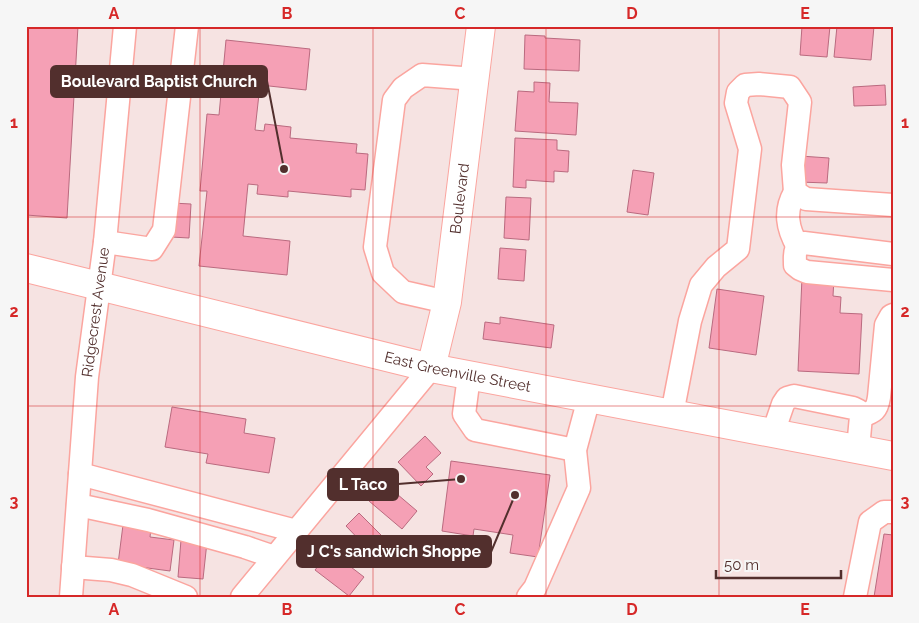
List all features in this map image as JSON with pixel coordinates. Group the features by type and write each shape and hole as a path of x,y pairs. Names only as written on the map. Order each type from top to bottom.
{"main road":[{"name":"Boulevard","path":"431,368 447,302 481,26"},
{"name":"East Greenville Street","path":"26,268 431,368 893,456"}],"street":[{"name":"Ridgecrest Avenue","path":"71,597 87,377 105,242 125,26"},
{"path":"105,242 152,248 164,230 186,26"},
{"path":"447,302 403,292 383,273 375,247 394,100 403,88 422,75 475,80"},
{"path":"672,414 690,320 701,285 716,267 738,248 750,149 736,103 738,92 745,86 759,84 790,87 800,102 793,166 795,192 789,202 788,227 798,247"},
{"path":"795,192 806,199 893,205"},
{"path":"893,254 804,244 795,251 795,264 807,272 893,280"},
{"path":"861,416 871,413 877,407 886,325 893,315"},
{"path":"242,597 431,368"},
{"path":"469,376 464,414 475,430 575,450"},
{"path":"773,433 783,404 787,398 794,396 853,408 859,411 861,416 858,449"},
{"path":"528,597 535,588 579,488 575,450 589,398"},
{"path":"80,474 296,531"},
{"path":"78,505 148,520 274,557"},
{"path":"855,597 870,522 884,512 893,512"},
{"path":"73,568 111,570 132,575 186,597"}],"building":[{"path":"26,26 78,26 67,218 26,215"},
{"path":"802,26 830,26 827,57 800,55"},
{"path":"837,26 874,26 871,60 834,57"},
{"path":"525,35 580,40 579,71 524,69"},
{"path":"226,40 310,49 306,90 260,85 255,130 264,131 265,124 291,127 290,138 357,144 356,153 368,154 365,190 351,189 351,197 288,191 288,197 257,194 258,185 248,184 243,236 290,241 287,275 199,266 207,191 200,191 207,114 219,115"},
{"path":"534,82 550,83 549,102 578,103 576,135 515,131 518,91 534,92"},
{"path":"885,85 886,105 854,106 853,87"},
{"path":"515,138 557,140 557,150 569,151 568,172 554,171 554,182 526,180 526,188 513,187"},
{"path":"800,156 829,158 827,183 799,182"},
{"path":"633,170 654,173 648,215 627,212"},
{"path":"506,197 531,198 529,240 504,238"},
{"path":"172,203 191,204 189,238 171,237"},
{"path":"500,248 526,250 524,281 498,279"},
{"path":"802,277 834,278 833,296 841,297 840,313 862,314 859,374 798,371"},
{"path":"717,289 764,296 756,355 709,348"},
{"path":"500,317 554,325 551,348 483,339 485,322 500,324"},
{"path":"172,407 246,419 244,433 275,438 269,473 206,463 208,454 165,447"},
{"path":"425,436 441,453 426,467 433,474 421,486 398,462"},
{"path":"451,461 550,475 538,557 510,553 513,535 474,529 473,536 442,531"},
{"path":"384,483 417,511 402,529 369,501"},
{"path":"359,513 384,538 370,551 346,526"},
{"path":"123,525 151,528 150,537 174,540 170,571 118,564"},
{"path":"884,534 893,535 893,597 874,597"},
{"path":"181,540 207,542 203,579 178,577"},
{"path":"330,551 364,577 349,596 315,570"}],"place":[{"name":"Boulevard Baptist Church","path":"284,169"},
{"name":"L Taco","path":"461,479"},
{"name":"J C's sandwich Shoppe","path":"515,495"}]}
